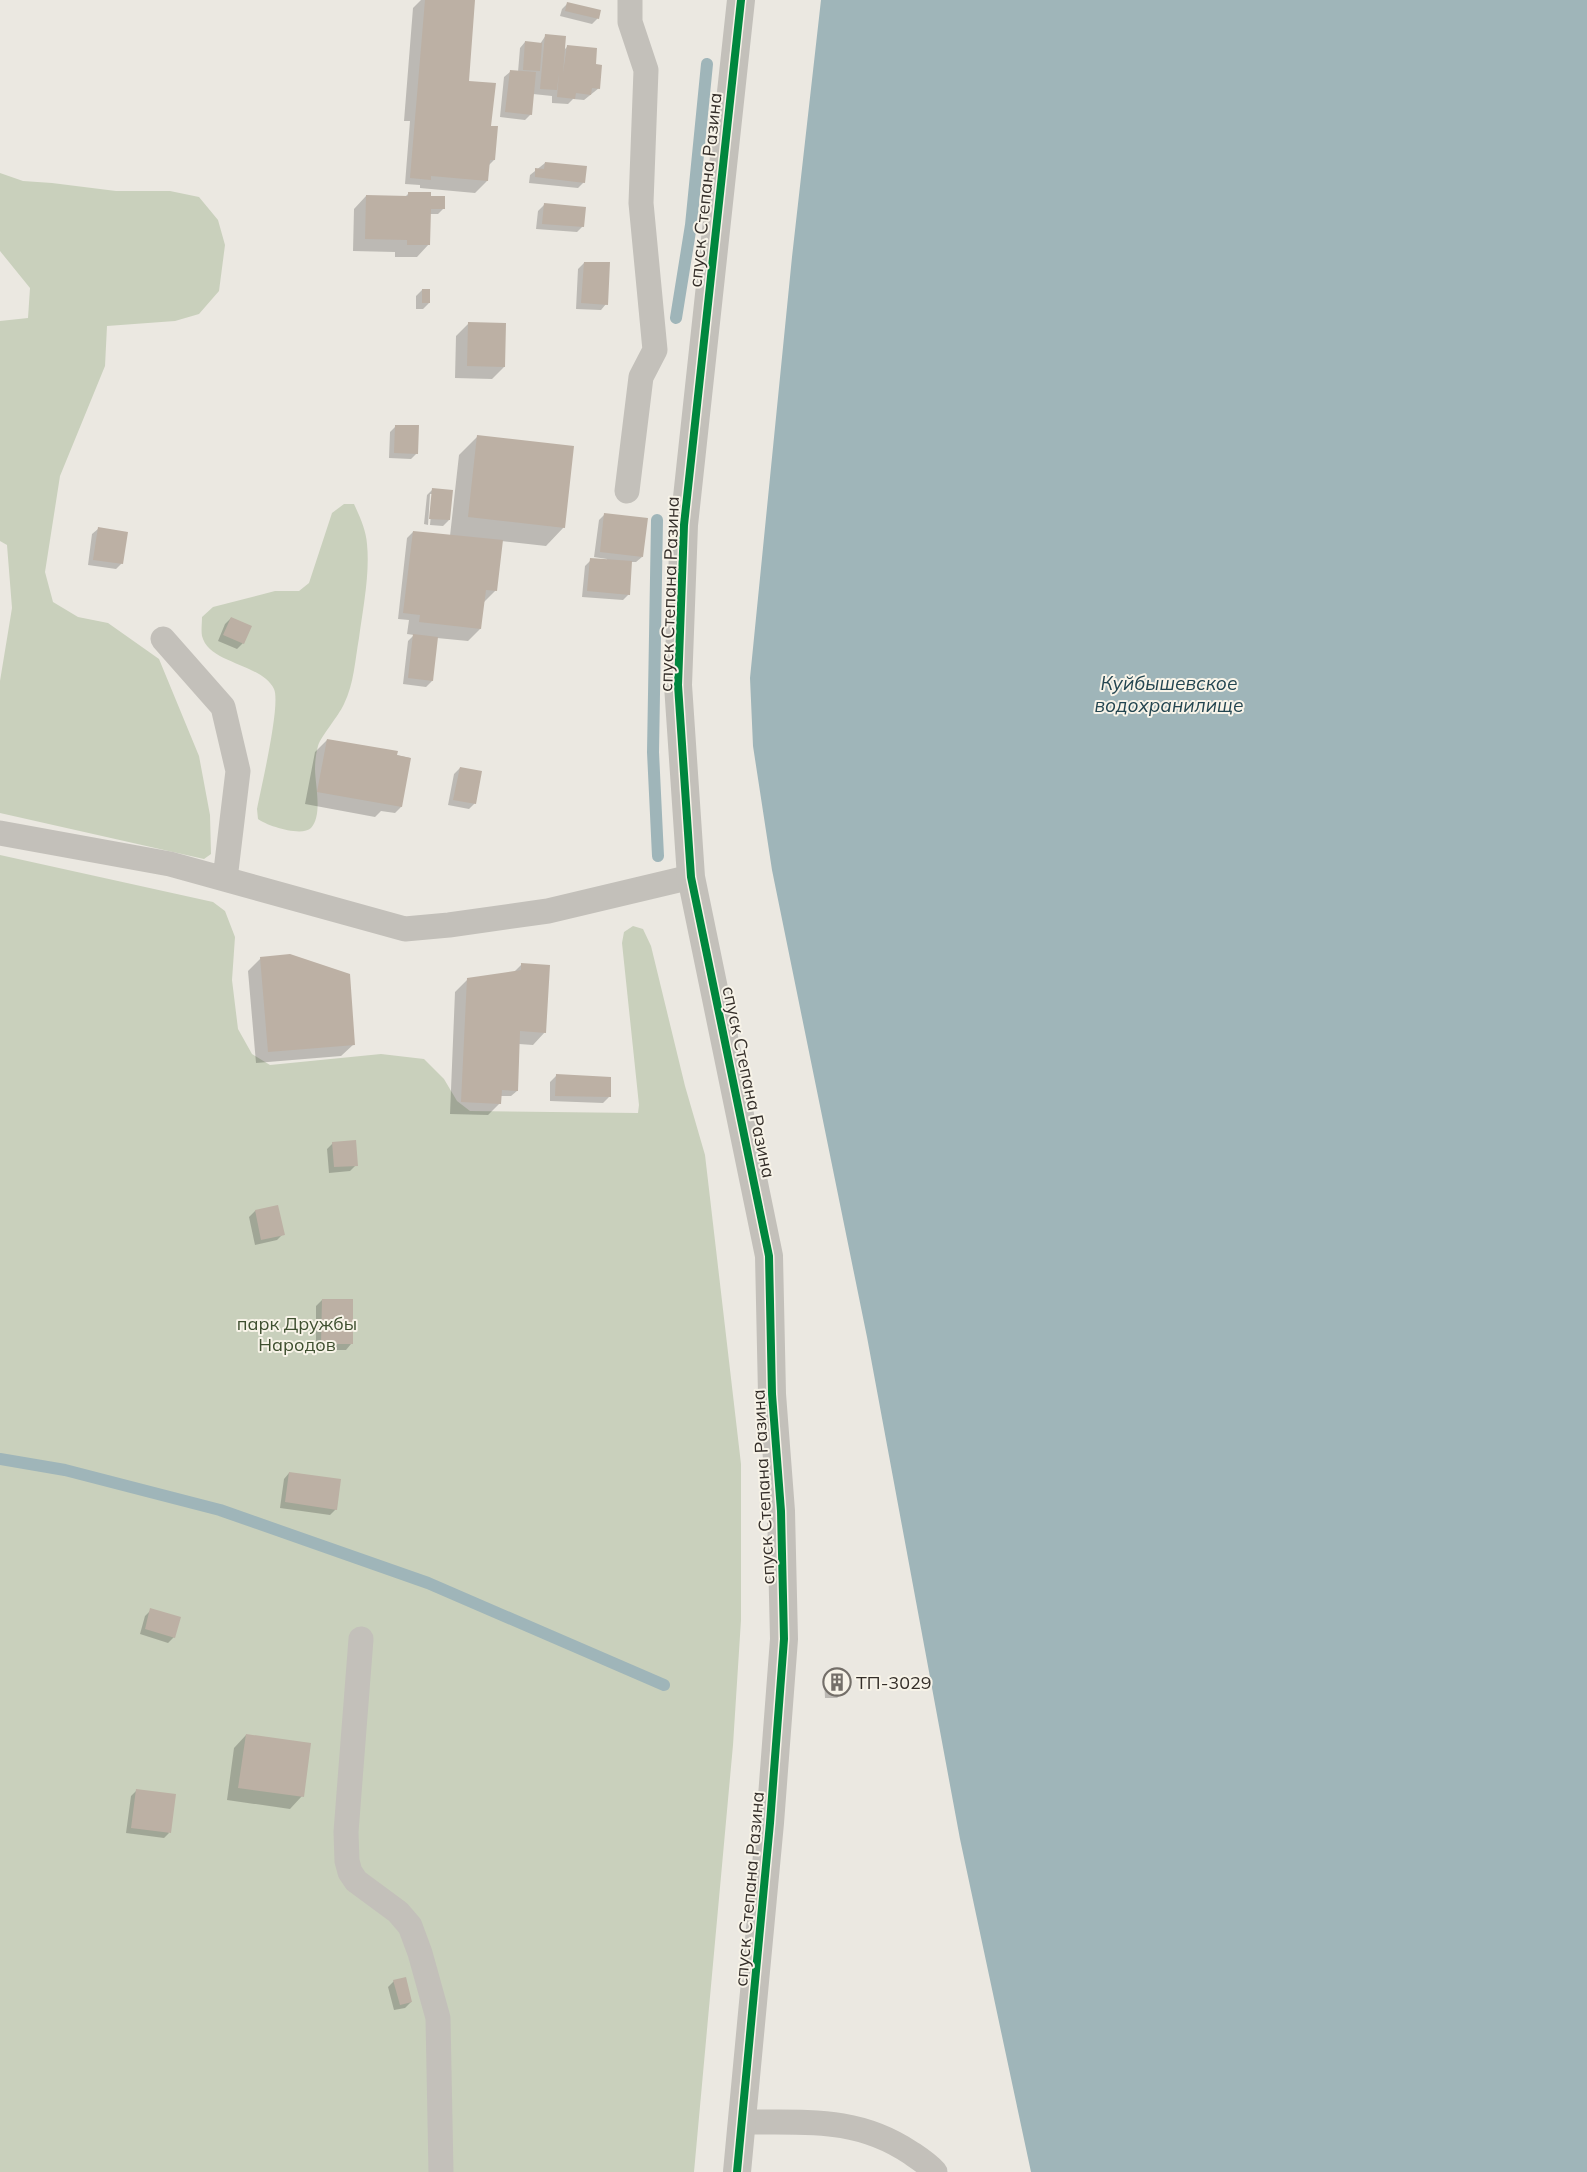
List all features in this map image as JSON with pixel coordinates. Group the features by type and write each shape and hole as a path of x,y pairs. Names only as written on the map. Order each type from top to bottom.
{"street":[{"name":"спуск Степана Разина","path":"737,2172 770,1823 784,1639 781,1511 772,1394 769,1256 691,878 678,685 684,525 741,0"}],"lane":[{"path":"627,491 641,378 655,350 640,203 646,70 630,22 630,0"},
{"path":"163,639 222,707 238,771 225,879"},
{"path":"0,833 170,864 405,929 548,912 691,878"},
{"path":"361,1639 346,1832 347,1861 350,1872 356,1881 398,1912 410,1926 420,1953 438,2018 441,2172"},
{"path":"742,2122 824,2122 861,2128 896,2142 930,2166 935,2172"}],"green space":[{"path":"0,173 23,181 116,191 170,191 199,197 218,220 225,245 219,291 199,314 175,321 107,326 105,366 60,476 45,572 53,602 78,617 108,623 159,659 199,756 210,815 211,854 204,859 0,813 0,681 12,608 7,545 0,541 0,321 28,318 30,288 0,251"},
{"path":"344,504 354,504 364,529 368,555 367,579 355,663 350,688 344,704 322,737 317,749 315,769 318,808 315,822 307,830 293,831 269,825 258,819 257,809 270,747 275,711 274,689 267,680 258,674 224,658 207,645 202,636 202,617 213,607 275,591 299,591 309,583 332,513"},
{"name":"парк Дружбы Народов","path":"0,855 213,902 225,911 235,937 232,980 238,1029 252,1054 270,1065 381,1054 424,1059 444,1079 457,1101 470,1111 638,1113 639,1105 622,943 624,932 633,926 643,929 651,946 685,1086 705,1155 741,1464 741,1620 733,1745 694,2172 0,2172"}],"water":[{"name":"Куйбышевское водохранилище","path":"821,0 1587,0 1587,2172 1031,2172 960,1839 867,1337 772,870 753,746 750,678 792,257"}],"building":[{"path":"425,0 475,0 469,81 496,83 491,126 498,126 495,160 490,160 488,181 431,176 431,180 410,178"},
{"path":"567,2 601,10 599,19 565,11"},
{"path":"545,34 566,36 563,73 567,45 597,48 596,64 602,65 600,89 592,88 591,95 576,93 575,99 557,97 559,72 557,90 540,89"},
{"path":"525,41 542,43 540,71 523,70"},
{"path":"510,70 536,72 532,115 505,112"},
{"path":"545,162 587,166 585,183 535,177 535,168 544,169"},
{"path":"408,192 431,192 431,196 445,196 445,209 431,209 430,245 407,245 407,240 365,239 366,195 408,196"},
{"path":"544,203 586,207 584,227 542,224"},
{"path":"584,262 610,262 608,305 581,303"},
{"path":"422,289 430,289 430,303 422,303"},
{"path":"468,322 506,323 505,367 467,366"},
{"path":"395,425 419,425 418,454 394,453"},
{"path":"477,435 574,446 565,528 468,517"},
{"path":"432,488 453,490 450,520 429,519"},
{"path":"604,513 648,518 643,557 600,552"},
{"path":"98,527 128,532 123,564 93,560"},
{"path":"413,531 503,540 497,591 486,590 481,629 419,622 420,615 403,613"},
{"path":"590,558 632,561 630,595 587,591"},
{"path":"231,617 252,626 244,644 223,635"},
{"path":"413,634 438,637 433,681 408,678"},
{"path":"327,739 398,751 397,755 411,758 402,807 317,792"},
{"path":"460,767 482,771 476,804 453,800"},
{"path":"290,954 350,974 355,1045 268,1052 260,957"},
{"path":"521,963 550,965 546,1033 520,1031 518,1091 502,1090 501,1104 461,1102 467,978 521,970"},
{"path":"556,1074 611,1077 611,1097 555,1096"},
{"path":"356,1140 358,1166 334,1167 332,1142"},
{"path":"278,1205 285,1235 261,1240 255,1210"},
{"path":"322,1299 353,1299 353,1344 321,1344"},
{"path":"289,1472 341,1479 337,1510 285,1502"},
{"path":"150,1608 181,1617 175,1638 145,1629"},
{"name":"ТП-3029","path":"829,1671 843,1671 844,1693 830,1693"},
{"path":"246,1734 311,1743 304,1797 238,1788"},
{"path":"136,1789 176,1794 171,1833 131,1828"},
{"path":"406,1977 412,2002 400,2005 393,1980"}],"waterway":[{"path":"676,318 691,225 707,64"},
{"path":"657,520 653,752 658,856"},
{"path":"0,1459 65,1470 220,1510 428,1583 664,1685"}],"cycle path":[{"path":"737,2172 770,1823 784,1639 781,1511 772,1394 769,1256 691,877 678,685 684,525 741,0"}],"place":[{"name":"ТП-3029","path":"837,1682"}]}
